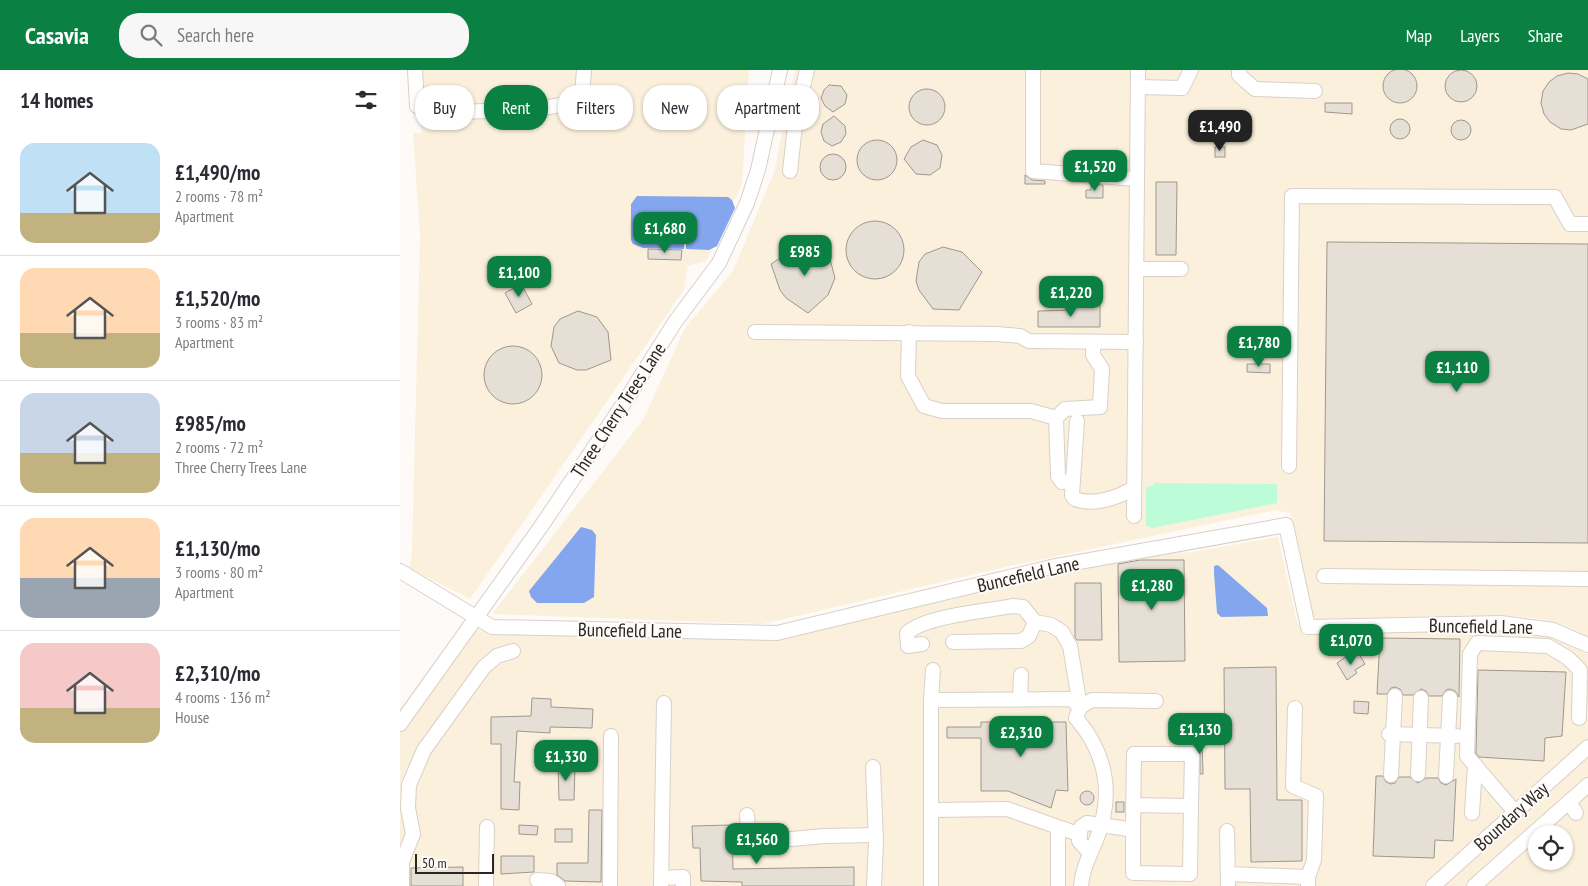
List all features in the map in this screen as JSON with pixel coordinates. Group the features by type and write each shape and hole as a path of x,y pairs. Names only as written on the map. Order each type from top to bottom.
{"street":[{"path":"415,70 417,106 432,114 483,111 512,113 573,103 582,95 584,70"},
{"name":"Three Cherry Trees Lane","path":"400,724 551,512 675,322 719,263 747,202 758,170 780,70"},
{"path":"790,171 796,117 807,70"},
{"path":"1033,70 1032,171 1136,179"},
{"path":"1134,516 1138,269 1136,179 1138,70"},
{"path":"1138,87 1182,88 1191,70"},
{"path":"1239,70 1239,75 1255,89 1315,91"},
{"path":"1289,466 1292,196 1555,197 1570,224 1588,224"},
{"path":"1138,269 1181,268"},
{"path":"755,332 996,334 1020,336 1030,340 1136,342"},
{"path":"909,332 908,376 924,406 942,411 1031,411 1056,418"},
{"path":"1056,418 1065,410 1100,407 1102,369 1093,355 1092,342"},
{"path":"1056,418 1058,476 1062,482 1073,481"},
{"path":"1077,421 1072,495 1080,501 1112,499 1134,488"},
{"name":"Buncefield Lane","path":"477,617 492,627 777,633 1051,567 1286,525 1308,627 1501,623 1552,630 1588,645"},
{"path":"400,571 477,617"},
{"path":"1324,576 1588,579"},
{"path":"922,644 908,646 907,633 916,626 973,612 1019,606 1023,607 1035,622 1051,626 1062,632 1070,646 1080,707 1076,718 1084,727 1104,771 1108,791 1102,824 1090,853 1081,886"},
{"path":"953,642 1021,641 1029,636 1035,622"},
{"path":"1515,812 1467,756 1470,654 1477,643 1548,646 1568,658 1580,670 1579,718"},
{"path":"402,886 402,862 413,834 408,808 409,785 424,750 484,667 497,656 513,651"},
{"path":"931,886 932,670"},
{"path":"1020,699 1021,675"},
{"path":"1391,775 1391,734 1394,696"},
{"path":"1418,774 1421,698"},
{"path":"1446,776 1450,698"},
{"path":"931,700 1071,699 1080,707"},
{"path":"1080,707 1092,700 1156,701"},
{"path":"664,703 661,882 683,877 683,886"},
{"path":"1227,830 1228,880 1308,882 1314,860 1316,796 1293,786 1295,708"},
{"path":"1391,734 1468,737"},
{"path":"610,886 611,736"},
{"name":"Boundary Way","path":"1433,886 1588,747"},
{"path":"1134,754 1192,754 1190,874 1133,873 1134,805 1134,754"},
{"path":"1472,813 1475,766"},
{"path":"874,767 876,835 874,886"},
{"path":"1474,886 1489,881 1573,808 1588,785"},
{"path":"1134,805 1191,806"},
{"path":"931,810 1008,809 1078,834"},
{"path":"747,815 749,843 824,836 876,835"},
{"path":"1090,853 1079,841 1078,834 1081,827 1087,823 1128,829 1133,825"},
{"path":"486,827 486,886"},
{"path":"1058,828 1058,886"},
{"path":"537,880 551,880 558,886"}],"shaded area":[{"path":"417,70 749,70 748,85 717,85 717,130 745,130 742,184 706,261 688,266 684,290 470,599 409,568 412,552 420,234 413,133 421,133 421,130 474,130 474,85 418,85"},
{"path":"795,70 1588,70 1588,636 1564,625 1534,618 1499,615 1314,619 1290,513 1275,510 1005,567 763,624 492,614 643,420 685,328 733,271 774,172 783,130 819,130 819,85 792,85"},
{"path":"1278,537 1297,622 1302,631 1510,628 1543,634 1588,654 1588,886 400,886 400,709 462,624 486,632 780,640 973,591 1126,558 1192,552"}],"green space":[{"path":"1154,483 1277,484 1277,503 1152,528 1146,525 1146,488 1154,485"}],"water":[{"path":"637,196 728,197 732,200 735,208 717,246 709,250 686,249 686,244 684,243 684,249 643,248 633,244 631,240 631,204"},
{"path":"581,527 592,530 596,535 594,597 584,603 537,603 531,597 529,591"},
{"path":"1218,565 1267,608 1268,616 1221,617 1217,613 1214,566"}],"building":[{"path":"1400,69 1412,74 1417,86 1412,98 1400,103 1388,98 1383,86 1388,74"},
{"path":"1461,70 1467,71 1472,75 1476,80 1476,92 1472,97 1467,101 1461,102 1455,101 1450,97 1446,92 1445,86 1446,80 1450,75 1455,71"},
{"path":"1568,73 1578,74 1588,79 1588,124 1571,130 1561,129 1550,122 1544,114 1541,103 1543,91 1549,82 1557,76"},
{"path":"829,85 841,86 847,95 845,104 833,112 825,106 821,98 824,90"},
{"path":"927,89 939,95 945,107 939,119 927,125 915,119 909,107 915,95"},
{"path":"1325,103 1352,103 1352,114 1325,112"},
{"path":"834,116 845,126 846,134 841,142 832,146 824,141 821,132 823,124"},
{"path":"1396,119 1404,119 1410,125 1410,133 1404,139 1396,139 1390,133 1390,125"},
{"path":"1457,120 1465,120 1471,126 1471,134 1465,140 1457,140 1451,134 1451,126"},
{"path":"877,140 891,146 897,160 891,174 877,180 863,174 857,160 863,146"},
{"path":"923,140 937,145 942,155 940,168 930,175 916,174 904,159 911,147"},
{"path":"1215,147 1225,147 1225,157 1215,157"},
{"path":"833,154 842,158 846,167 842,176 833,180 824,176 820,167 824,158"},
{"path":"1025,175 1032,180 1045,181 1045,184 1025,184"},
{"path":"1156,182 1177,182 1176,255 1156,255"},
{"path":"1091,184 1103,185 1103,198 1086,198 1086,190 1091,190"},
{"path":"869,221 881,221 896,229 904,244 904,256 896,271 881,279 869,279 854,271 846,256 846,244 854,229"},
{"path":"1327,242 1588,244 1588,543 1324,541"},
{"path":"804,246 823,252 830,259 835,278 828,295 808,313 786,298 780,290 771,264 794,249"},
{"path":"943,247 962,252 982,272 959,310 933,309 919,290 916,281 919,262 925,254"},
{"path":"648,249 682,250 681,260 648,259"},
{"path":"521,284 532,304 516,313 505,293"},
{"path":"1100,305 1100,327 1038,327 1038,311 1074,310 1074,306"},
{"path":"578,311 597,317 608,332 611,360 586,370 577,370 559,363 551,346 554,327 560,319"},
{"path":"507,346 519,346 534,354 542,369 542,381 534,396 519,404 507,404 492,396 484,381 484,369 492,354"},
{"path":"1247,364 1270,364 1270,373 1247,372"},
{"path":"1140,560 1184,560 1185,661 1119,662 1118,564"},
{"path":"1075,583 1101,583 1102,640 1077,640 1075,638"},
{"path":"1380,638 1460,639 1459,697 1455,691 1450,689 1446,690 1442,696 1429,696 1426,691 1421,689 1413,695 1403,695 1400,689 1395,687 1391,688 1387,694 1377,694"},
{"path":"1359,654 1365,664 1355,670 1357,673 1347,680 1337,663 1347,656 1350,660"},
{"path":"1276,667 1277,800 1302,800 1302,861 1251,862 1250,789 1225,789 1224,668"},
{"path":"1478,670 1566,672 1562,736 1545,738 1544,761 1479,757 1476,753"},
{"path":"532,698 551,699 551,707 593,709 592,728 550,727 550,733 517,731 514,782 520,782 519,810 501,809 501,744 491,744 491,717 531,716"},
{"path":"1354,701 1369,702 1368,714 1354,713"},
{"path":"981,722 1066,722 1068,791 1056,790 1051,808 1008,791 981,791 981,738 947,738 947,727 981,727"},
{"path":"1194,742 1202,742 1203,774 1200,774 1200,750 1194,746"},
{"path":"558,764 575,766 574,800 559,800"},
{"path":"1376,776 1383,776 1386,782 1391,784 1395,783 1399,777 1410,777 1418,783 1426,778 1438,778 1441,783 1446,785 1456,779 1453,841 1435,840 1434,858 1373,856"},
{"path":"1087,791 1092,793 1094,798 1092,803 1087,805 1082,803 1080,798 1082,793"},
{"path":"1116,802 1124,802 1124,812 1116,812"},
{"path":"589,810 602,810 601,882 565,881 557,875 557,863 588,863"},
{"path":"519,825 538,826 537,835 519,834"},
{"path":"732,825 733,869 854,867 854,886 742,886 742,882 701,881 700,848 693,848 692,826"},
{"path":"555,829 572,829 572,842 555,842"},
{"path":"501,856 534,856 534,872 501,874"},
{"path":"463,867 463,886 411,886 411,868"}]}
